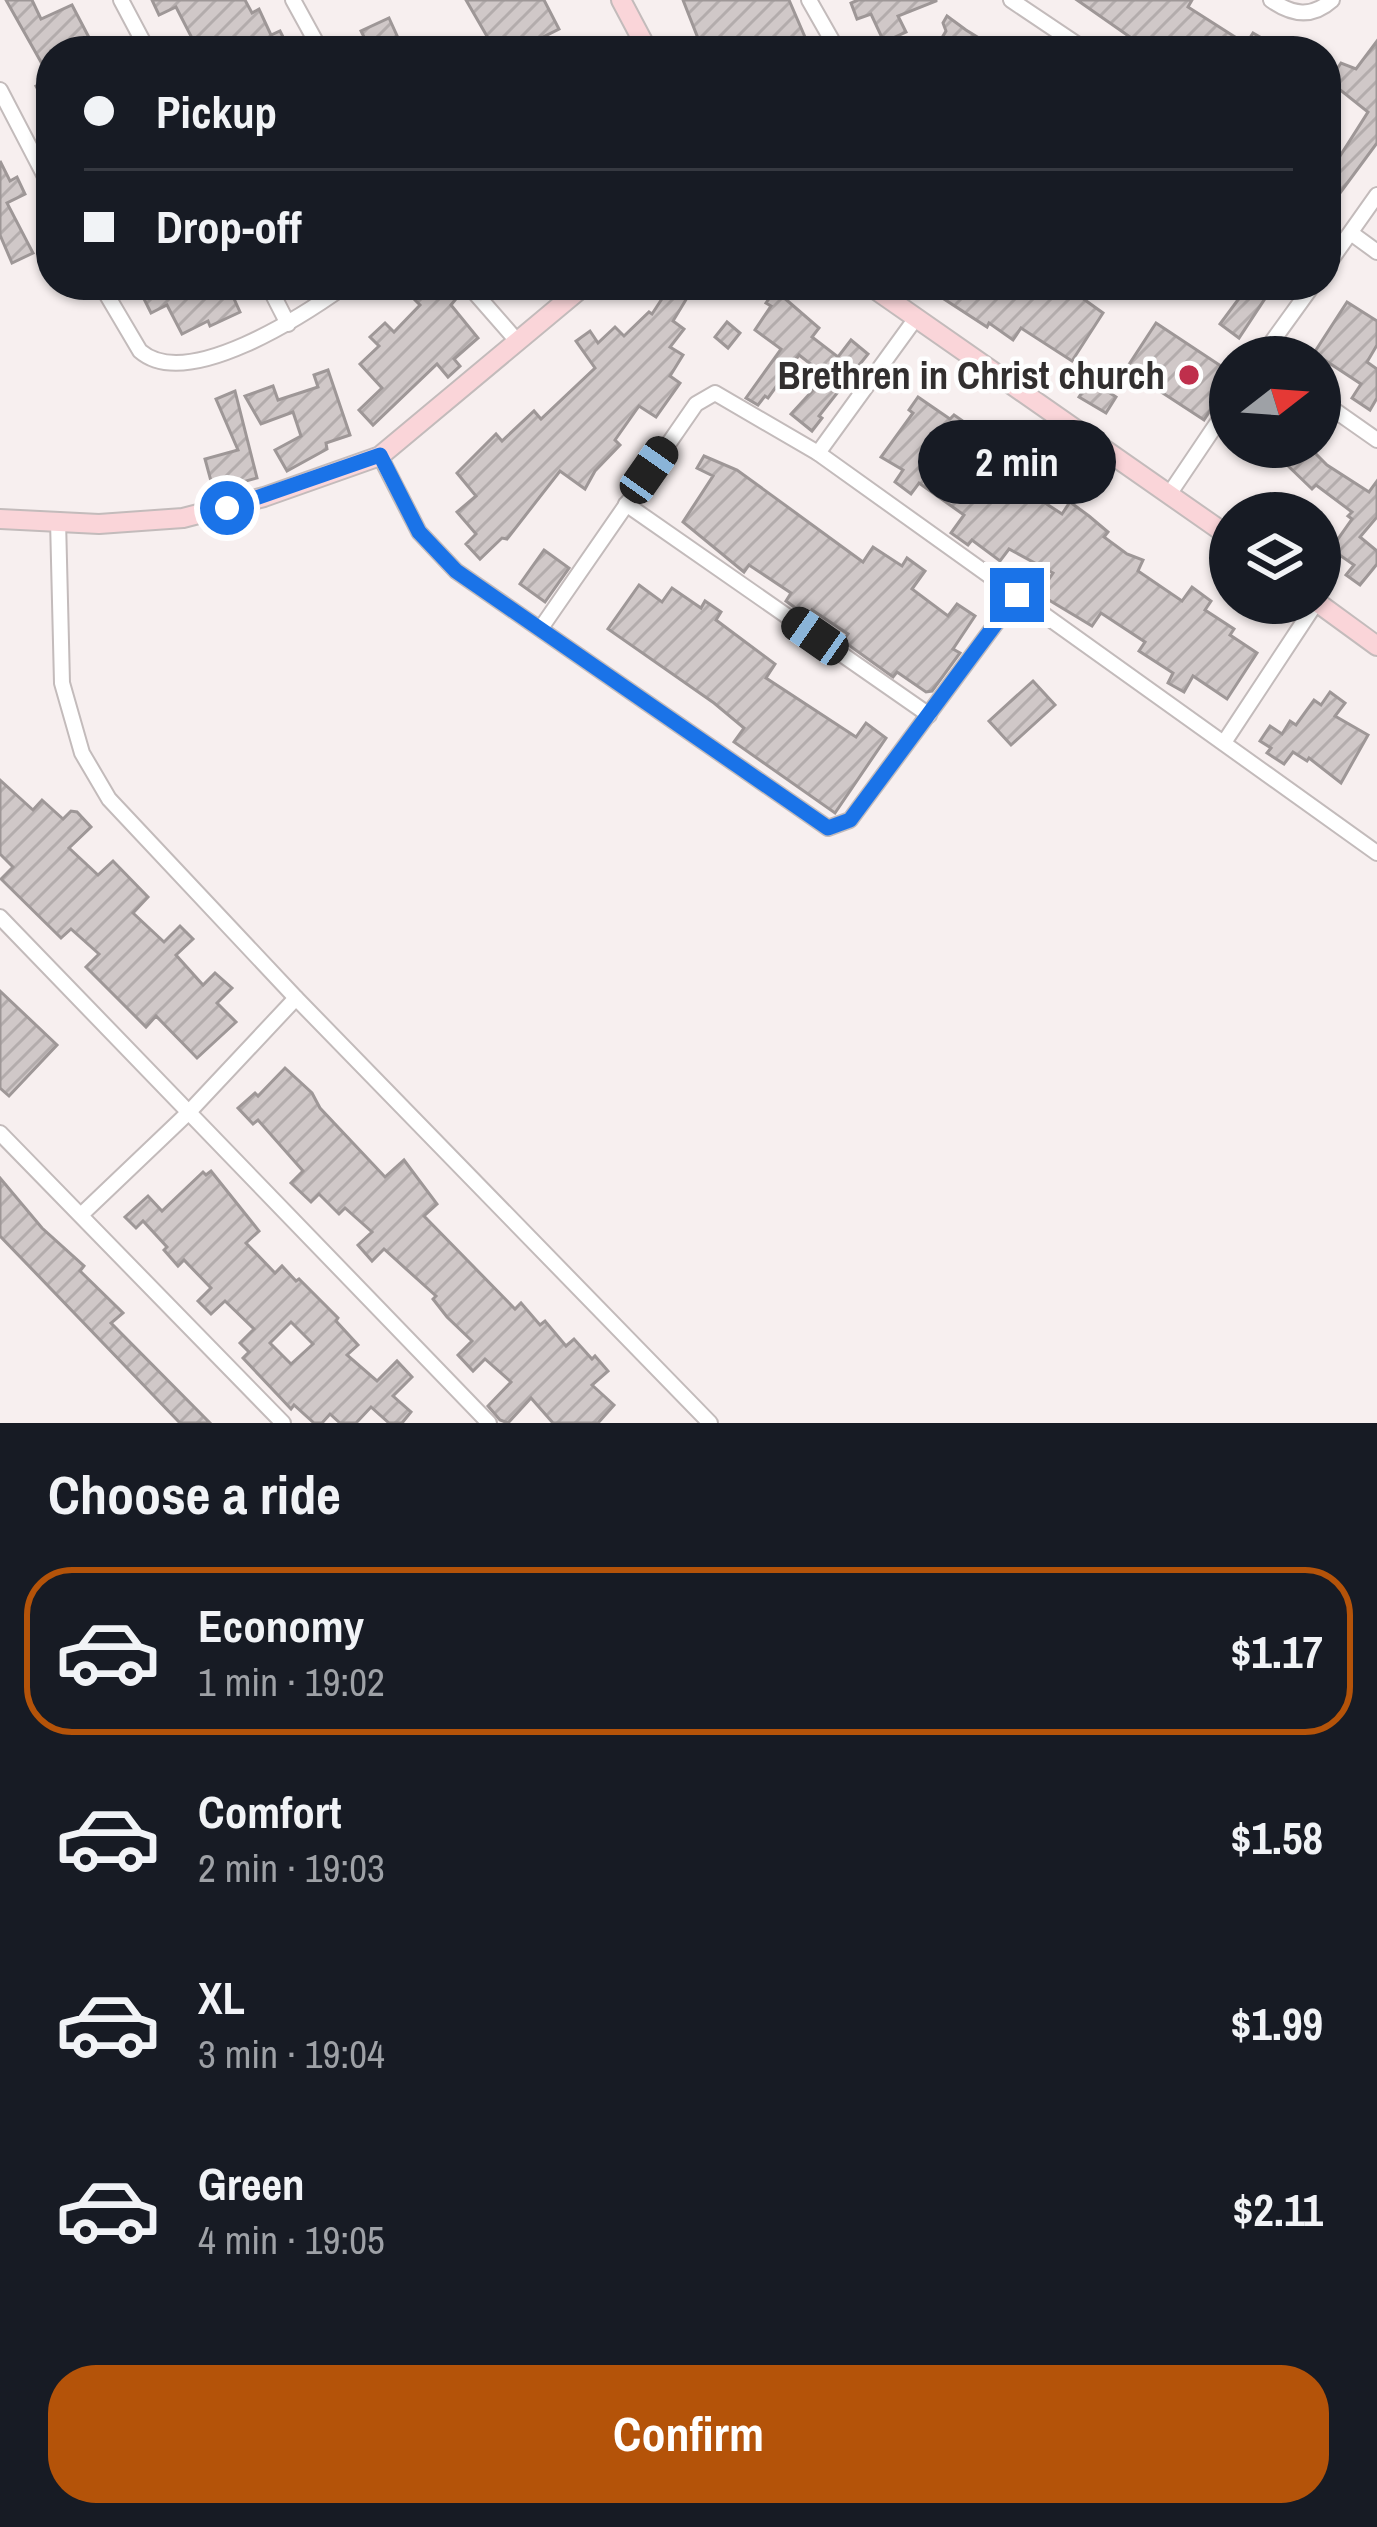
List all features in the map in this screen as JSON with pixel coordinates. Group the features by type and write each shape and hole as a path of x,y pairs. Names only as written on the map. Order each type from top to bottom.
{"street":[{"path":"122,0 140,36"},
{"path":"293,0 313,36"},
{"path":"621,0 640,36"},
{"path":"809,0 829,36"},
{"path":"1011,0 1065,36"},
{"path":"1271,0 1286,10 1309,13 1332,0"},
{"path":"0,90 36,159"},
{"path":"1341,246 1377,195"},
{"path":"1351,232 1377,252"},
{"path":"110,300 140,351 170,365 226,351 288,324 324,300"},
{"path":"276,300 288,324"},
{"path":"480,300 518,342"},
{"path":"0,519 99,524 183,518 264,497 380,455 567,300"},
{"path":"890,300 1209,521"},
{"path":"1277,336 1302,300"},
{"path":"818,453 916,318"},
{"path":"542,628 696,404 706,395 726,397 818,453 1377,853"},
{"path":"1341,415 1377,440"},
{"path":"1171,493 1209,436"},
{"path":"380,455 419,532 436,554 828,828 850,820 1017,595"},
{"path":"626,504 929,716"},
{"path":"58,520 62,683 82,753 109,799 710,1423"},
{"path":"1341,620 1377,646"},
{"path":"1225,741 1303,624"},
{"path":"0,917 489,1423"},
{"path":"82,1214 189,1112 296,998"},
{"path":"0,1133 283,1423"}],"building":[{"path":"6,0 32,0 41,19 72,5 88,36 36,36 36,53"},
{"path":"152,0 245,0 252,13 259,9 271,35 280,31 282,36 191,36 176,7 159,15"},
{"path":"466,0 544,0 559,29 545,36 487,36"},
{"path":"683,0 789,0 805,36 697,36"},
{"path":"936,0 898,16 906,32 897,36 881,36 871,14 857,19 851,3"},
{"path":"1077,0 1192,0 1188,7 1233,36 1129,36"},
{"path":"947,16 976,36 943,36"},
{"path":"389,18 397,36 364,36 361,31"},
{"path":"1377,41 1377,143 1341,192 1341,154 1368,112 1341,91 1341,63 1356,69"},
{"path":"0,161 10,181 17,177 25,194 7,203 33,253 12,263 0,235"},
{"path":"144,300 235,300 240,312 182,334 167,305 151,313"},
{"path":"415,300 455,300 451,305 478,338 454,359 460,366 448,377 437,364 373,425 359,410 382,388 360,364 379,346 370,337 385,323 394,332 420,305"},
{"path":"661,300 686,300 673,321 684,329 670,347 683,355 670,376 680,383 656,417 639,406 615,440 620,445 585,489 560,471 507,539 502,538 480,559 466,544 476,534 457,512 476,496 457,473 496,434 502,441 534,411 541,419 595,368 576,341 590,331 598,343 615,327 624,336 652,314"},
{"path":"787,300 819,328 812,337 838,357 851,340 868,354 812,431 791,414 826,376 799,355 768,398 758,405 746,398 781,349 755,330 771,306 766,303"},
{"path":"946,300 1085,300 1103,313 1072,361 1021,328 1013,340 989,323 987,327"},
{"path":"1238,300 1264,300 1240,336 1220,324"},
{"path":"1347,302 1377,321 1377,345 1367,362 1377,369 1377,398 1370,410 1352,398 1361,384 1341,371 1341,336 1325,336"},
{"path":"727,322 740,333 728,348 715,337"},
{"path":"1156,323 1209,358 1209,412 1204,420 1126,369"},
{"path":"328,370 350,435 326,443 327,449 287,471 275,450 301,436 293,412 261,424 245,396 273,386 278,400 318,387 314,375"},
{"path":"1090,380 1116,397 1106,413 1079,397"},
{"path":"235,391 257,478 215,496 205,459 238,450 216,399"},
{"path":"918,397 950,419 954,415 1012,462 1015,458 1031,468 1019,486 1062,514 1070,502 1108,532 1104,537 1143,560 1138,571 1182,601 1192,587 1209,600 1205,610 1209,624 1226,624 1234,629 1230,635 1257,653 1227,699 1193,676 1184,692 1168,683 1173,673 1139,651 1145,642 1101,613 1092,626 1039,594 1053,573 1009,549 1000,561 972,540 968,545 951,533 964,515 919,483 911,494 895,482 903,470 881,457 913,413 909,410"},
{"path":"704,456 737,470 863,562 873,547 902,566 907,558 925,571 912,589 948,616 957,604 975,616 953,649 960,653 932,691 926,692 897,672 893,677 843,641 848,634 812,610 805,615 786,601 791,593 749,565 744,572 683,522 713,476 697,468"},
{"path":"1290,468 1332,468 1369,492 1377,481 1377,517 1360,537 1377,551 1377,564 1360,585 1346,575 1354,565 1341,556 1341,535 1352,512 1341,504 1341,492 1325,492 1316,485 1312,489"},
{"path":"544,550 569,568 545,602 520,584"},
{"path":"639,585 662,602 672,588 701,608 705,601 721,612 716,620 775,664 766,678 856,737 866,723 886,738 835,813 734,742 744,728 714,703 608,629"},
{"path":"1033,681 1055,705 1011,745 989,721"},
{"path":"1330,692 1345,703 1335,716 1368,735 1341,783 1309,758 1293,752 1284,764 1267,753 1271,748 1260,741 1270,726 1282,734 1290,721 1296,725 1314,700 1321,705"},
{"path":"0,780 33,810 42,800 63,819 77,812 91,827 69,848 98,875 113,861 148,897 133,913 164,942 180,926 193,939 176,955 203,985 215,973 232,988 217,1003 236,1022 197,1058 156,1016 146,1027 86,967 99,954 71,929 61,938 1,879 13,867 0,854"},
{"path":"0,991 57,1045 9,1096 0,1088"},
{"path":"285,1068 385,1177 404,1160 437,1204 424,1216 515,1309 521,1303 566,1346 574,1339 592,1359 595,1356 608,1371 592,1385 614,1405 598,1423 553,1423 531,1398 508,1423 500,1420 488,1406 511,1382 485,1359 473,1371 458,1355 472,1341 447,1317 433,1299 436,1296 384,1249 372,1261 358,1245 372,1232 345,1208 339,1214 319,1194 311,1202 291,1183 303,1171 258,1120 253,1124 238,1108 255,1093 258,1096"},
{"path":"211,1171 259,1231 246,1243 275,1273 282,1266 299,1279 338,1318 358,1345 347,1355 377,1381 397,1361 412,1377 393,1396 411,1412 402,1423 389,1423 371,1407 356,1423 340,1423 330,1414 322,1423 314,1423 294,1405 291,1409 243,1358 249,1352 240,1343 254,1329 225,1301 211,1314 198,1301 211,1288 184,1260 178,1266 143,1221 136,1228 125,1217 148,1196 162,1211 203,1172","holes":["291,1322 313,1344 291,1364 270,1343"]},
{"path":"0,1178 123,1313 111,1323 210,1423 180,1423 0,1236"}],"place":[{"name":"Brethren in Christ church","path":"1189,375"}],"route":[{"path":"227,508 380,455 419,532 456,571 828,828 850,820 1017,595"}]}
